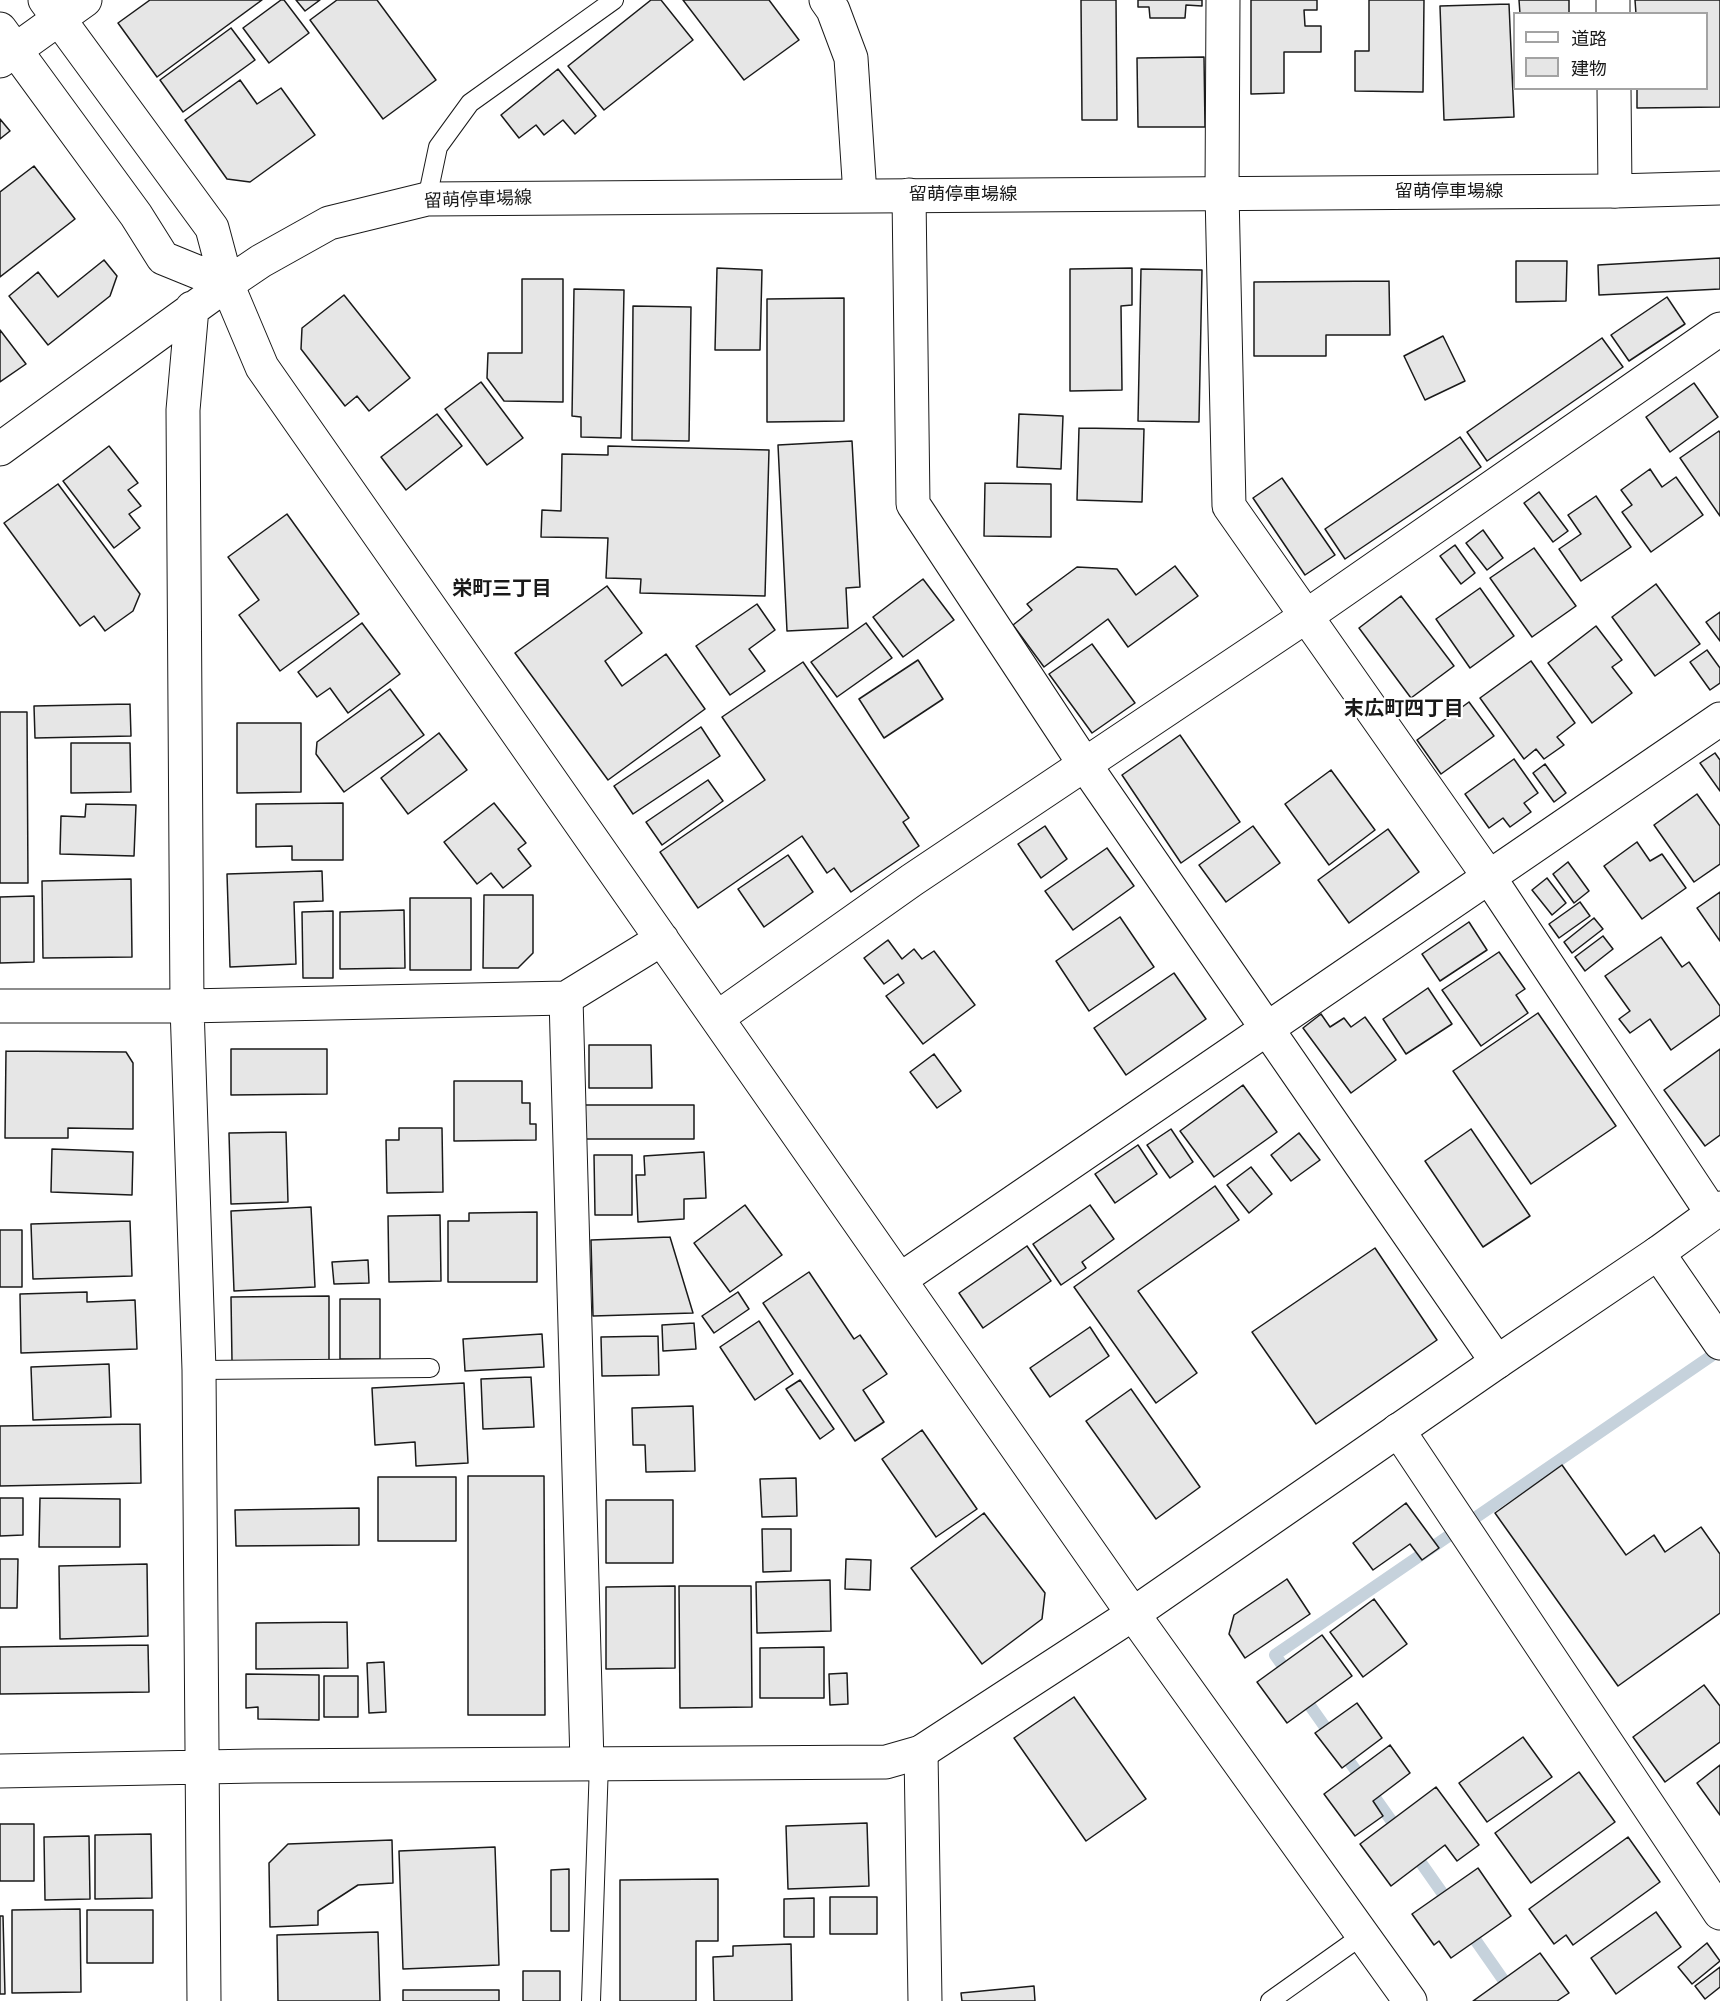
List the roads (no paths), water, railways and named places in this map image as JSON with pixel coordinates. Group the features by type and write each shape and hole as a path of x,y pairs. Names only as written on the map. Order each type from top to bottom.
{"street":[{"path":"85,0 52,9 5,46 136,215 163,258 227,284"},
{"path":"826,0 833,10 851,58 860,195"},
{"path":"0,1771 255,1766 886,1762 921,1752 1133,1614 1716,1211 1489,877 1229,506 1222,193 1223,0"},
{"path":"52,9 212,228 227,284 262,367 1133,1614 1410,2001"},
{"path":"1614,90 1615,191"},
{"name":"留萌停車場線","path":"0,449 261,261 329,223 427,199 1615,191 1720,188"},
{"path":"909,195 913,504 1085,765 1497,1362"},
{"path":"192,309 183,410 187,1006 199,1370 204,2001"},
{"path":"717,1018 912,880 1716,340"},
{"path":"901,1279 1720,719"},
{"path":"0,1006 187,1006 566,998 662,939"},
{"path":"566,998 593,1763"},
{"path":"1658,1253 1720,1343"},
{"path":"1398,1430 1720,1913"},
{"path":"921,1752 925,2001"}],"lane":[{"path":"427,199 438,147 470,103 614,0"},
{"path":"199,1370 430,1368"},
{"path":"591,2001 593,1763"},
{"path":"1270,2001 1363,1935"}],"waterway":[{"path":"1290,1676 1275,1655 1720,1350"},
{"path":"1301,1693 1400,1833"},
{"path":"1412,1850 1450,1904"},
{"path":"1467,1928 1518,2001"}],"district":[{"name":"栄町三丁目","path":"502,589"},
{"name":"末広町四丁目","path":"1404,709"}]}
